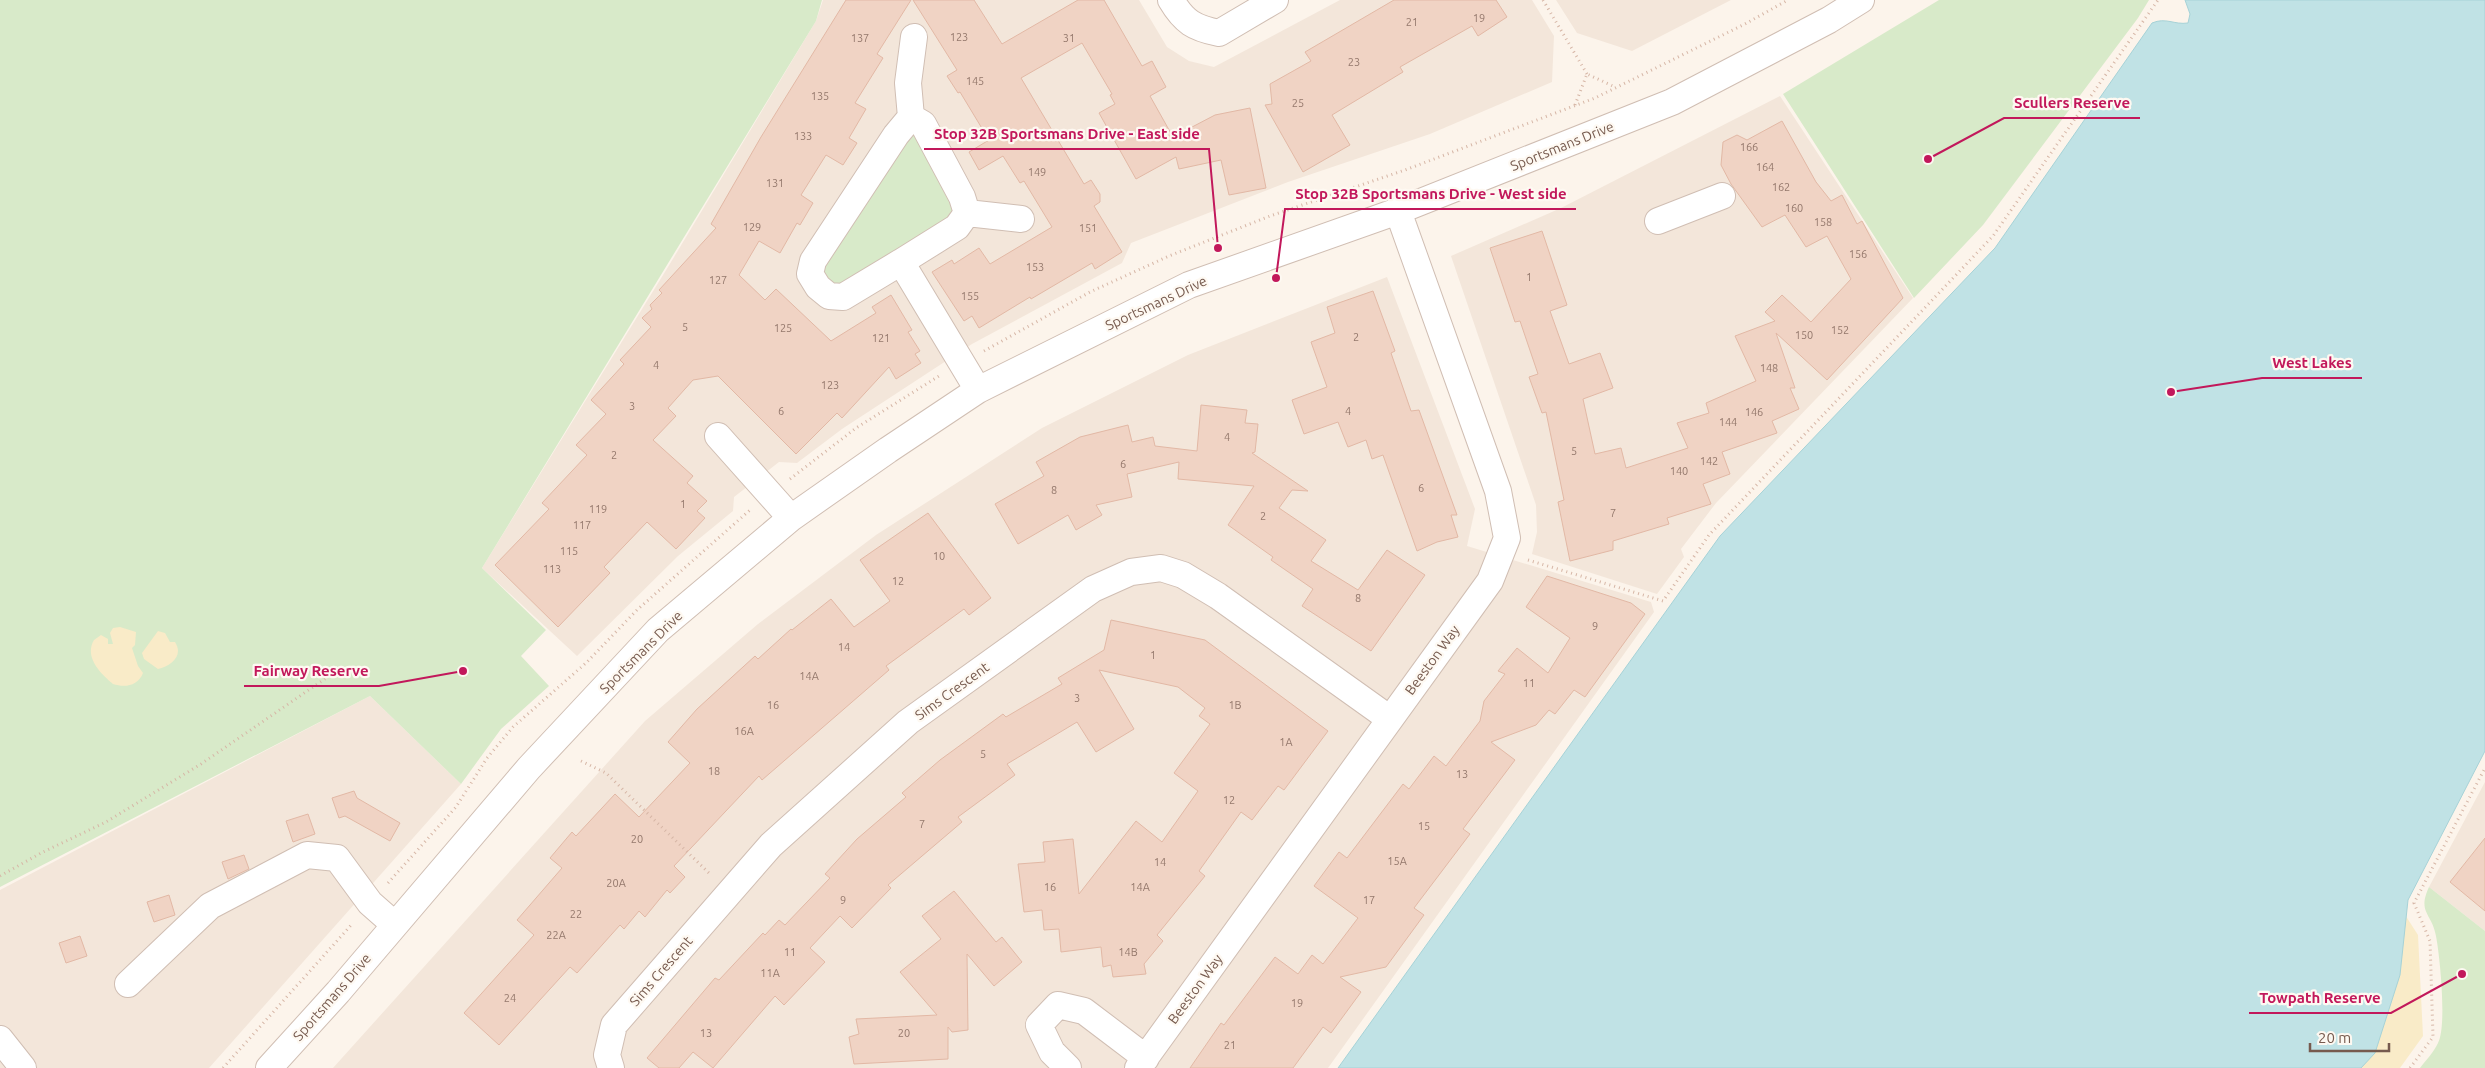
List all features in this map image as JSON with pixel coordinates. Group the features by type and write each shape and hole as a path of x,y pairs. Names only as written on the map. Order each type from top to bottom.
{"street":[{"path":"1171,0 1181,16 1199,29 1219,33 1275,0"},
{"name":"Sportsmans Drive","path":"269,1068 338,992 529,768 658,630 792,518 978,390 1189,285 1398,211 1672,102 1829,20 1861,0"},
{"path":"914,37 908,83 911,117 896,135 813,261 810,274 818,287 829,296 842,297 957,227 968,213"},
{"path":"911,117 923,124 962,197 968,213"},
{"path":"1658,221 1722,196"},
{"name":"Beeston Way","path":"1068,1068 1052,1052 1039,1025 1058,1005 1084,1011 1142,1063 1490,581 1507,538 1498,491 1398,211"},
{"path":"968,213 1021,219"},
{"path":"901,262 978,390"},
{"path":"718,436 792,518"},
{"name":"Sims Crescent","path":"611,1068 607,1055 614,1025 772,845 908,722 1093,589 1131,572 1161,568 1183,575 1218,596 1390,719"},
{"path":"128,984 210,906 306,855 337,858 370,902 395,924"},
{"path":"0,1040 23,1068"}],"path":[{"path":"1543,0 1587,74 1616,88"},
{"path":"1405,170 1616,88 1745,24 1788,0"},
{"path":"1528,560 1662,601 1709,535 1993,236 2158,0"},
{"path":"1575,105 1587,74"},
{"path":"0,876 41,853 114,817 201,764 329,676"},
{"path":"581,760 606,773 729,893"},
{"path":"2410,1068 2433,1037 2430,940 2414,903 2485,768"}],"shaded area":[{"path":"823,0 1139,0 1167,47 1189,61 1214,67 1340,0 1532,0 1554,36 1552,82 1430,134 1288,182 1131,243 1122,263 972,344 842,429 797,463 779,462 734,497 733,511 678,556 577,656 482,568 668,267 816,21"},
{"path":"1556,0 1731,0 1632,51 1577,33"},
{"path":"1780,96 1913,298 1716,503 1681,549 1684,557 1657,594 1532,554 1537,532 1536,505 1451,256 1561,208"},
{"path":"1387,277 1475,509 1467,546 1651,602 1654,612 1328,1068 333,1068 645,721 758,624 876,535 1042,428 1188,355"},
{"path":"370,696 461,784 209,1068 0,1068 0,890"},
{"path":"2485,782 2485,931 2429,887"}],"green space":[{"path":"0,0 822,0 816,21 482,568 546,630 521,656 549,686 501,729 461,784 370,696 0,887"},
{"path":"1939,0 2149,0 2138,18 1983,225 1914,298 1783,94"},
{"path":"911,117 967,213 843,297 813,261"},
{"path":"2429,887 2485,931 2485,1068 2420,1068 2438,1043 2442,1022 2442,991 2438,946 2434,928 2426,913 2424,902"}],"sand":[{"path":"120,627 136,632 135,645 132,648 138,666 143,673 138,681 126,686 113,684 108,680 95,664 91,652 94,640 101,635 108,639 108,644 113,644 110,633 113,628"},
{"path":"158,631 165,633 170,642 175,642 178,652 175,660 158,669 144,659 142,653"},
{"path":"2400,907 2418,935 2423,1036 2400,1068 2340,1068"}],"water":[{"path":"2185,0 2485,0 2485,751 2408,900 2400,975 2375,1053 2361,1068 1338,1068 1720,536 1995,248 2152,23 2166,21 2188,23 2190,14"}],"building":[{"path":"846,0 911,0 877,54 883,58 855,103 866,109 849,138 857,143 843,165 826,155 801,195 813,203 800,225 797,223 780,253 759,241 739,275 765,300 776,289 831,341 876,313 872,307 891,295 912,330 908,332 920,351 915,354 921,363 896,379 889,367 842,418 837,413 796,454 718,376 693,380 668,408 676,416 653,440 693,476 687,483 707,501 697,511 705,518 676,549 647,522 604,567 610,573 558,627 495,565 549,509 542,503 587,455 576,445 606,414 591,400 624,364 620,360 651,327 642,318 652,309 650,305 662,293 659,290 716,228 711,224 761,137"},
{"path":"913,0 974,0 1002,44 1078,0 1104,0 1142,66 1152,61 1166,87 1150,96 1173,137 1215,115 1250,108 1266,188 1229,195 1221,160 1179,169 1176,157 1136,179 1099,113 1115,104 1110,95 1112,94 1082,43 1021,78 1084,184 1091,180 1100,194 1100,202 1094,206 1122,252 1095,269 1092,263 979,328 972,316 964,321 932,272 952,260 954,264 979,248 990,264 1052,227 1024,181 1020,183 1003,156 979,170 969,152 989,140 960,92 958,93 947,76 957,70"},
{"path":"1394,0 1496,0 1507,17 1478,36 1472,26 1400,67 1403,72 1332,115 1350,145 1303,172 1265,105 1272,104 1270,84 1311,61 1305,52"},
{"path":"1782,121 1816,182 1831,201 1842,195 1857,224 1862,221 1903,298 1827,380 1776,333 1795,388 1790,388 1799,409 1772,421 1777,433 1722,452 1730,474 1703,484 1711,504 1667,518 1669,524 1613,541 1613,550 1570,561 1558,502 1564,500 1546,412 1542,413 1529,377 1538,374 1520,321 1515,322 1490,248 1542,231 1567,305 1550,311 1569,364 1600,353 1613,388 1583,399 1595,454 1621,448 1626,468 1688,448 1677,423 1709,413 1706,403 1756,381 1735,336 1775,321 1765,312 1782,295 1811,322 1851,279 1827,236 1806,247 1785,215 1762,227 1731,184 1721,165 1723,142 1737,135 1747,140"},
{"path":"1373,291 1395,351 1391,353 1411,411 1419,410 1457,515 1451,515 1458,537 1437,542 1417,551 1383,455 1372,459 1366,440 1348,447 1338,422 1304,434 1292,400 1327,387 1311,342 1335,333 1327,307"},
{"path":"1201,405 1247,410 1245,423 1258,424 1255,452 1252,453 1308,491 1292,490 1279,508 1326,540 1311,561 1358,590 1387,550 1425,575 1371,651 1302,606 1313,589 1271,560 1273,557 1228,525 1254,486 1178,479 1179,462 1127,474 1132,497 1096,505 1102,515 1076,530 1068,515 1018,544 995,504 1044,476 1036,462 1080,437 1128,425 1132,442 1153,437 1155,446 1197,451"},
{"path":"928,513 991,598 969,615 964,609 886,666 889,670 762,780 759,776 674,866 685,877 670,893 667,890 645,917 639,911 624,929 620,925 577,973 570,967 499,1045 464,1013 534,935 517,920 562,868 550,858 572,832 576,836 615,794 639,817 690,763 668,742 697,709 755,656 758,659 791,629 831,599 854,627 890,601 860,560"},
{"path":"1547,576 1631,603 1645,614 1585,697 1574,690 1555,714 1549,710 1536,725 1491,742 1515,760 1463,829 1470,834 1414,908 1424,915 1386,967 1340,977 1361,992 1331,1033 1323,1027 1293,1068 1190,1068 1221,1023 1224,1025 1275,957 1298,974 1312,955 1323,964 1358,918 1314,886 1339,852 1347,858 1403,784 1409,789 1434,756 1446,766 1480,721 1484,701 1505,674 1498,671 1517,648 1548,673 1570,638 1526,607"},
{"path":"1111,620 1205,640 1328,731 1284,790 1278,786 1252,820 1241,812 1199,871 1205,876 1157,935 1163,941 1144,964 1146,974 1113,977 1111,965 1103,967 1101,947 1061,952 1059,929 1044,930 1042,910 1024,912 1018,864 1045,862 1043,842 1073,839 1079,894 1136,821 1162,842 1198,791 1174,773 1210,724 1199,716 1205,708 1178,687 1099,670 1134,729 1096,752 1077,722 1007,764 1015,775 958,817 962,822 888,885 891,888 852,928 840,916 810,948 825,962 784,1005 775,996 713,1068 693,1052 679,1068 659,1068 647,1058 715,978 719,980 763,933 765,935 779,920 785,925 830,878 825,874 857,839 906,797 902,793 940,760 1003,714 1006,717 1062,684 1058,678 1104,650"},
{"path":"354,791 357,798 400,823 390,841 345,816 339,818 332,798"},
{"path":"308,814 315,834 293,842 286,821"},
{"path":"2485,838 2485,911 2450,882"},
{"path":"244,855 249,869 228,879 222,862"},
{"path":"954,891 996,942 1002,937 1022,962 994,986 967,954 968,1030 952,1032 948,1027 948,1059 854,1064 849,1037 859,1034 856,1019 937,1015 900,972 941,939 922,916"},
{"path":"169,895 175,915 154,922 147,902"},
{"path":"80,936 87,956 66,963 59,943"}],"place":[{"name":"Scullers Reserve","path":"1928,159"},
{"name":"Stop 32B Sportsmans Drive - East side","path":"1218,248"},
{"name":"Stop 32B Sportsmans Drive - West side","path":"1276,278"},
{"name":"West Lakes","path":"2171,392"},
{"name":"Fairway Reserve","path":"463,671"},
{"name":"Towpath Reserve","path":"2462,974"}]}
